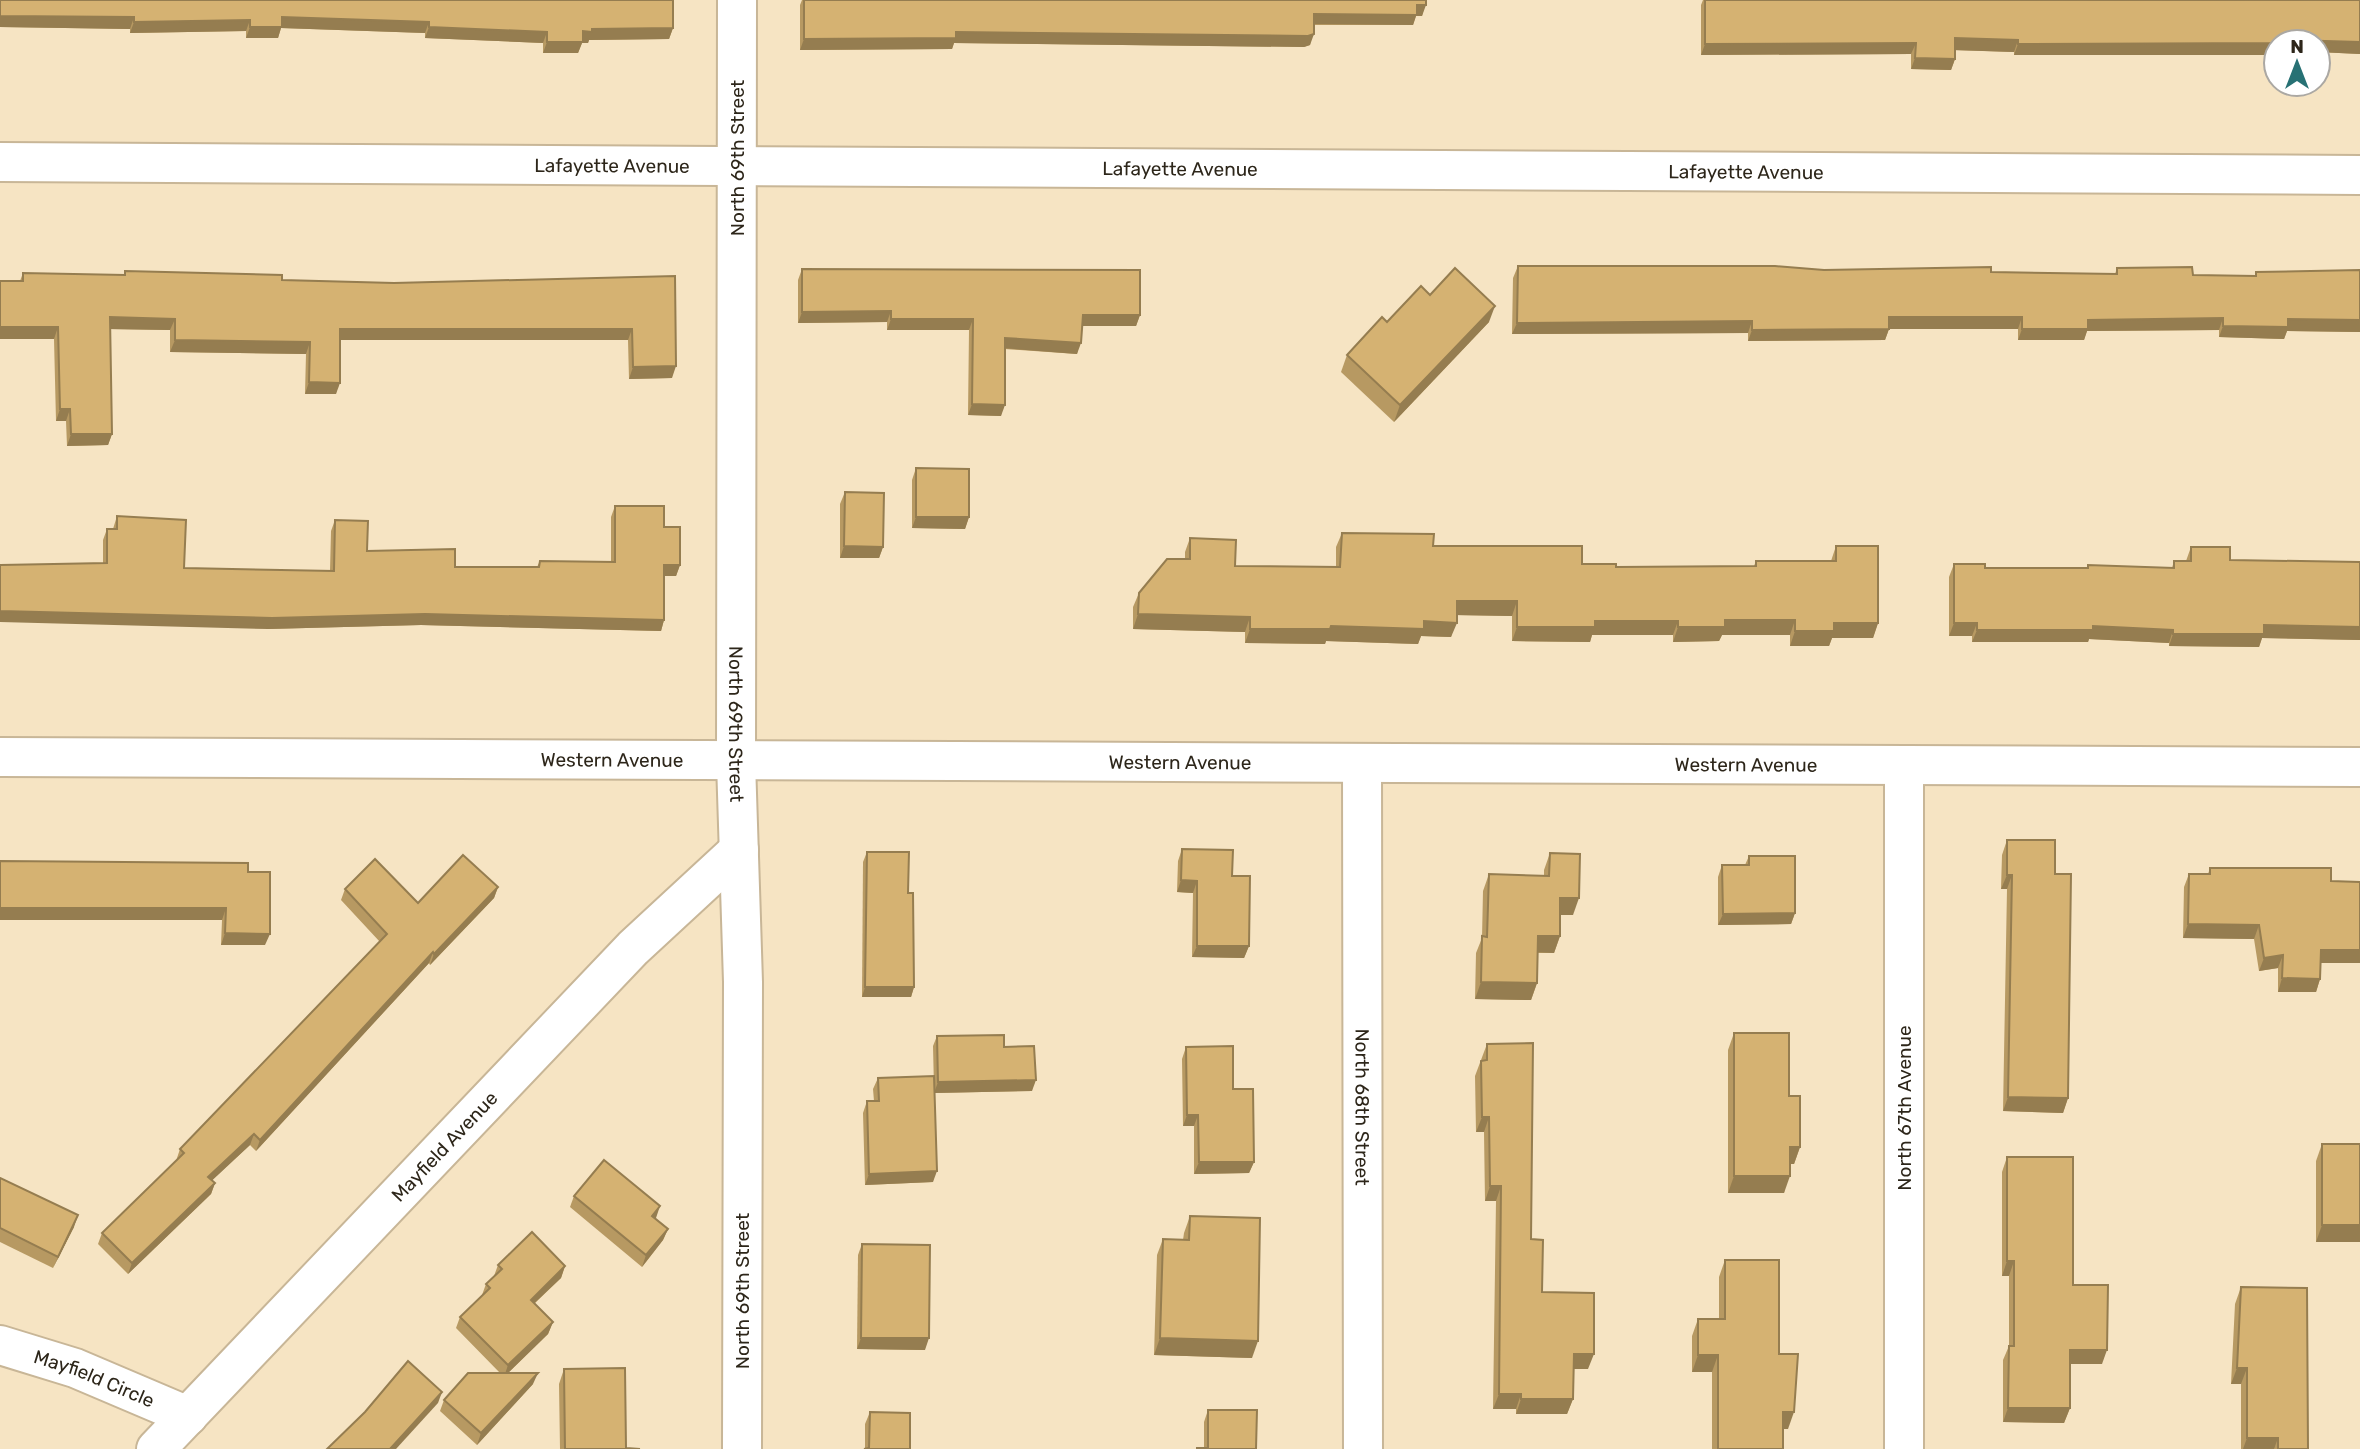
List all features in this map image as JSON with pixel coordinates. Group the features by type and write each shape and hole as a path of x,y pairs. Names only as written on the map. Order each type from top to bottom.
{"street":[{"name":"North 69th Street","path":"737,0 736,762 743,982 742,1449"},
{"name":"Lafayette Avenue","path":"0,162 2360,175"},
{"name":"Western Avenue","path":"0,757 2360,767"},
{"name":"North 68th Street","path":"1362,764 1363,1449"},
{"name":"North 67th Avenue","path":"1904,767 1904,1449"},
{"name":"Mayfield Avenue","path":"156,1449 634,948 739,850"},
{"name":"Mayfield Circle","path":"0,1345 75,1368 188,1416"}],"building":[{"path":"0,0 673,0 673,28 592,29 592,32 583,31 583,42 547,42 547,32 429,27 429,22 282,17 282,27 250,27 250,20 134,22 134,17 0,16"},
{"path":"804,0 1426,0 1426,5 1417,5 1417,15 1314,14 1314,34 1308,36 956,32 956,38 804,39"},
{"path":"1705,0 2360,0 2360,42 2332,41 2332,28 2262,28 2262,43 2018,44 2018,40 1955,38 1955,59 1915,58 1916,43 1705,44"},
{"path":"1518,266 1775,266 1824,270 1991,267 1991,272 2117,274 2117,268 2192,267 2193,275 2256,276 2256,272 2360,270 2360,320 2288,319 2288,327 2223,326 2223,318 2088,320 2088,329 2022,329 2022,317 1889,317 1889,329 1752,330 1752,321 1517,323"},
{"path":"1455,268 1495,306 1400,405 1347,355 1382,317 1387,322 1421,286 1430,295"},
{"path":"802,269 1140,270 1140,315 1083,315 1081,343 1005,338 1005,405 972,404 973,319 891,319 891,311 802,312"},
{"path":"125,271 282,275 282,280 394,283 675,276 676,366 633,367 632,329 340,329 340,383 309,382 310,342 175,340 175,319 110,317 112,434 71,434 70,409 60,409 58,327 0,327 0,281 23,281 23,273 125,275"},
{"path":"916,468 969,469 969,517 916,517"},
{"path":"845,492 884,493 883,547 844,546"},
{"path":"615,506 664,506 664,527 680,527 680,565 664,565 664,620 425,614 272,618 0,611 0,565 107,563 107,529 117,529 117,516 186,520 184,568 334,571 335,520 368,521 367,551 455,549 455,567 539,567 540,561 615,562"},
{"path":"1342,533 1434,534 1433,546 1582,546 1582,564 1616,564 1616,567 1756,566 1756,561 1836,561 1836,546 1878,546 1878,623 1834,623 1834,631 1795,631 1795,620 1725,620 1725,627 1678,627 1678,621 1595,621 1595,627 1517,627 1517,601 1457,601 1457,623 1424,621 1424,629 1331,626 1330,629 1250,629 1250,617 1138,614 1139,593 1167,559 1190,559 1190,538 1236,540 1235,566 1340,567"},
{"path":"2191,547 2230,547 2230,560 2360,562 2360,627 2264,625 2264,634 2173,634 2173,630 2093,626 2093,630 1977,630 1977,623 1954,623 1954,564 1985,564 1985,568 2088,568 2088,565 2174,568 2174,561 2191,561"},
{"path":"2007,840 2055,840 2055,874 2071,874 2068,1098 2008,1097 2012,875 2007,875"},
{"path":"1182,849 1233,850 1232,876 1250,876 1249,946 1197,946 1197,881 1181,880"},
{"path":"867,852 909,852 908,893 913,893 914,987 865,987"},
{"path":"1550,853 1580,854 1579,898 1560,898 1560,936 1538,936 1537,983 1481,982 1482,936 1487,937 1489,874 1549,876"},
{"path":"463,855 498,887 434,954 433,952 260,1140 254,1134 208,1177 215,1183 132,1263 102,1233 184,1153 180,1149 387,934 345,889 375,859 418,903"},
{"path":"1749,856 1795,856 1795,913 1723,914 1722,865 1749,865"},
{"path":"0,861 248,863 248,872 270,872 270,934 225,933 226,908 0,908"},
{"path":"2210,868 2331,868 2331,881 2360,882 2360,950 2321,950 2320,979 2282,978 2283,955 2264,958 2259,925 2188,924 2189,874 2210,874"},
{"path":"1734,1033 1789,1033 1789,1096 1800,1096 1800,1147 1790,1147 1790,1176 1734,1176"},
{"path":"1004,1035 1004,1047 1034,1046 1036,1080 938,1082 937,1036"},
{"path":"1533,1043 1531,1239 1543,1240 1542,1292 1594,1293 1594,1354 1574,1354 1573,1399 1521,1399 1521,1394 1499,1394 1501,1186 1490,1186 1489,1117 1482,1117 1481,1061 1487,1060 1487,1044"},
{"path":"1233,1046 1233,1089 1253,1089 1254,1162 1199,1162 1198,1115 1187,1115 1186,1047"},
{"path":"934,1076 937,1171 869,1174 867,1101 879,1101 878,1078"},
{"path":"2322,1144 2360,1144 2360,1225 2322,1225"},
{"path":"2007,1157 2073,1157 2073,1285 2108,1285 2107,1350 2070,1350 2070,1408 2008,1408 2009,1346 2014,1346 2014,1261 2007,1261"},
{"path":"604,1160 660,1206 652,1216 668,1229 646,1255 574,1196"},
{"path":"0,1178 78,1215 58,1257 0,1228"},
{"path":"1190,1216 1260,1218 1258,1341 1160,1338 1163,1239 1189,1240"},
{"path":"532,1232 565,1266 531,1300 553,1322 508,1365 460,1317 490,1288 486,1284 502,1269 498,1265"},
{"path":"862,1244 930,1245 929,1338 861,1338"},
{"path":"1725,1260 1779,1260 1779,1354 1798,1354 1794,1412 1783,1412 1783,1449 1718,1449 1718,1355 1698,1355 1698,1319 1725,1319"},
{"path":"2241,1287 2307,1288 2308,1449 2278,1449 2278,1438 2247,1438 2247,1368 2237,1368"},
{"path":"408,1361 442,1392 390,1449 327,1449 365,1412"},
{"path":"625,1368 626,1448 640,1449 565,1449 564,1369"},
{"path":"468,1373 538,1373 481,1433 444,1400"},
{"path":"1208,1410 1257,1410 1256,1449 1197,1449 1208,1448"},
{"path":"870,1412 910,1413 910,1449 864,1449 869,1448"}]}
